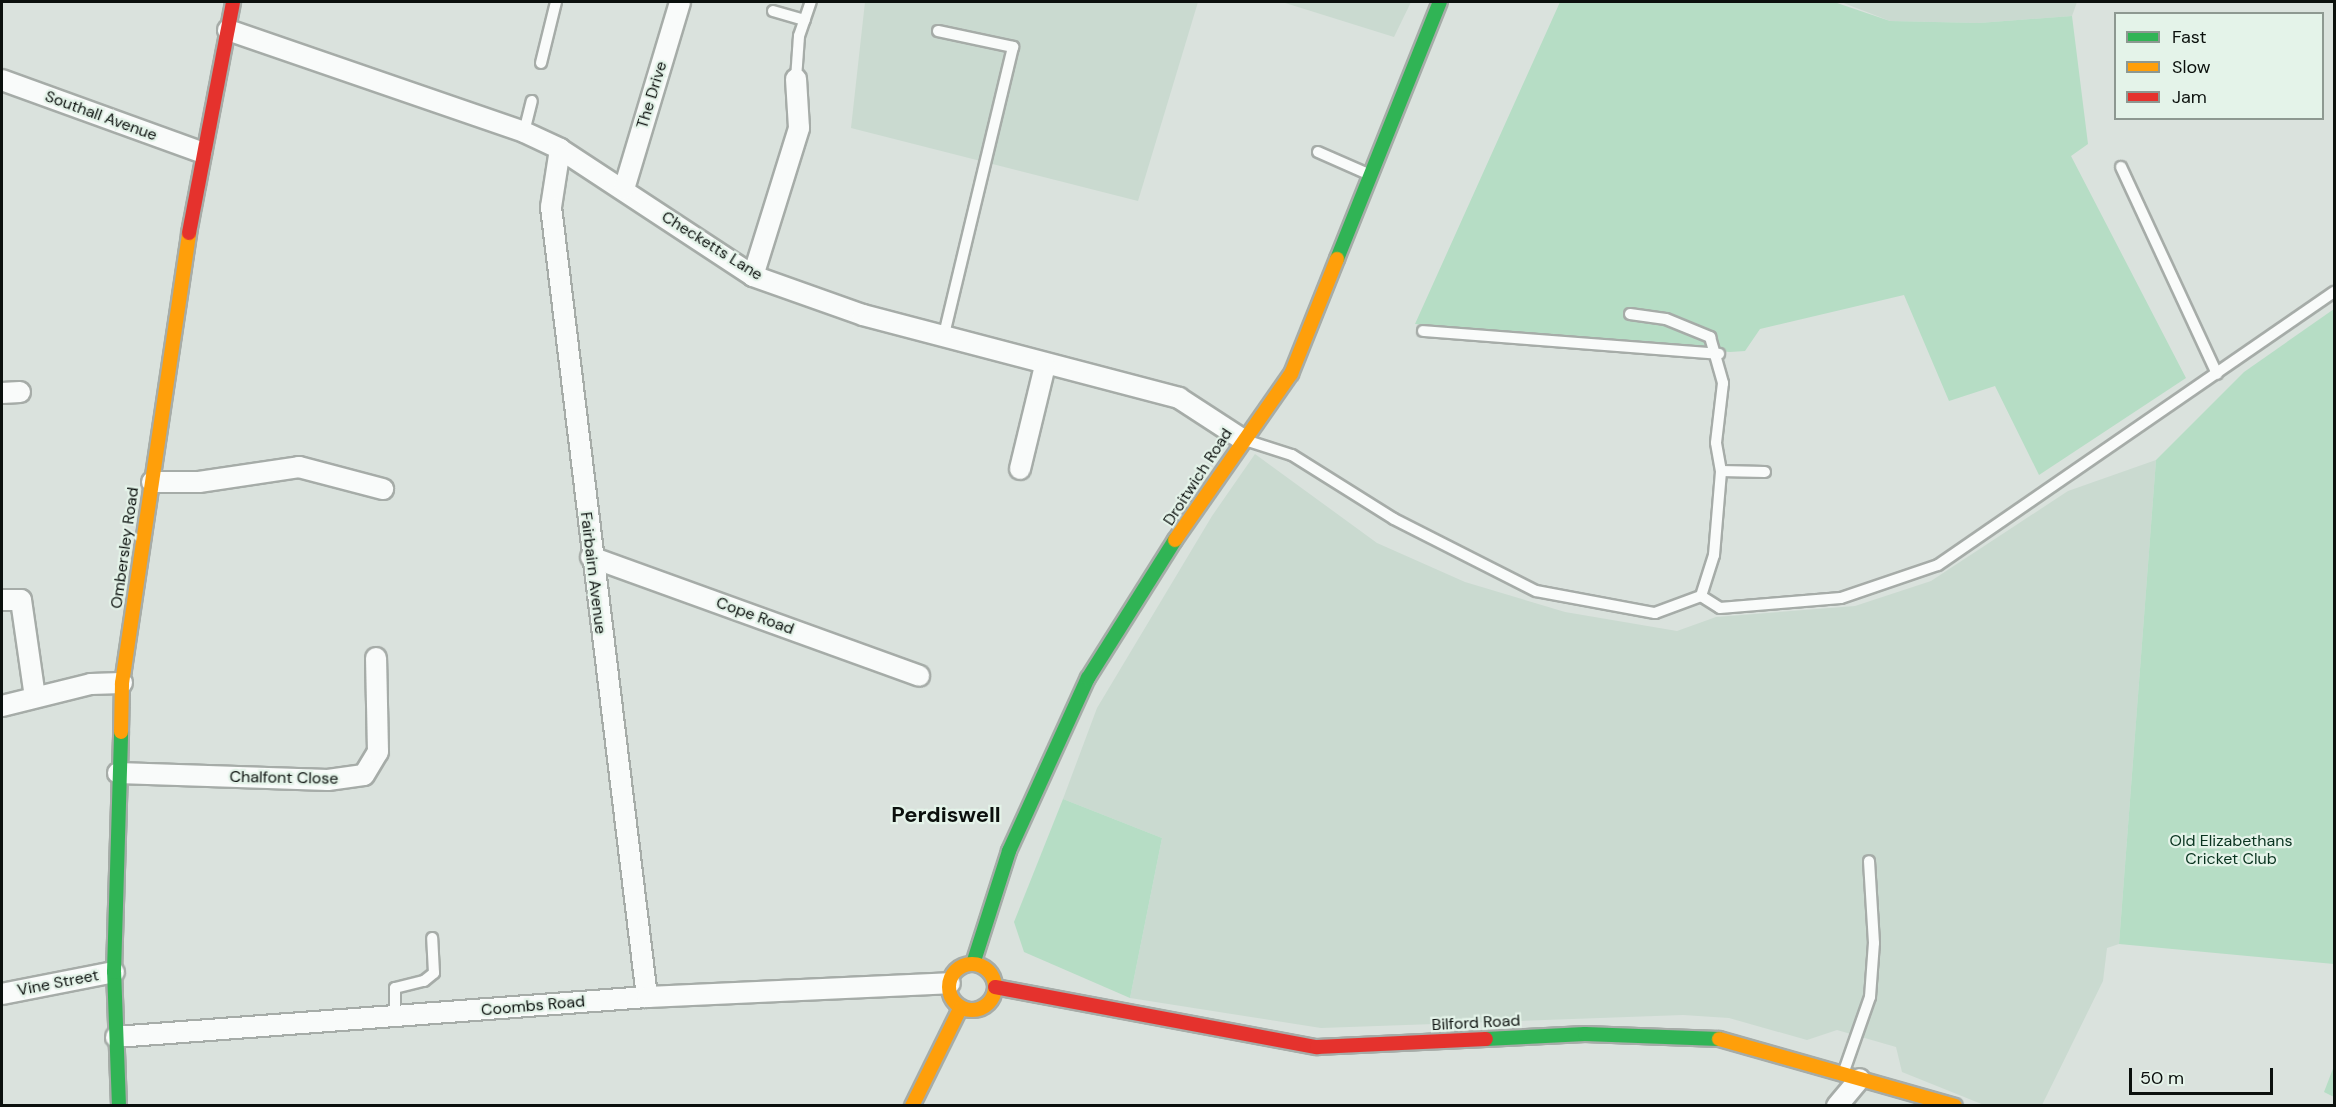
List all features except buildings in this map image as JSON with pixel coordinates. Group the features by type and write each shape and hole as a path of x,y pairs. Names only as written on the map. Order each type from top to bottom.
{"main road":[{"name":"Ombersley Road","path":"119,1106 114,972 122,683 201,152 233,2"},
{"name":"Droitwich Road","path":"973,964 1009,851 1088,678 1242,439 1291,374 1440,2"},
{"path":"973,964 988,970 995,987 982,1008 961,1007 953,999 950,983 958,969 973,964"},
{"name":"Bilford Road","path":"995,987 1317,1047 1691,1034 1852,1076 1955,1106"},
{"path":"912,1106 961,1007"}],"street":[{"name":"The Drive","path":"624,189 680,2"},
{"name":"Checketts Lane","path":"228,30 524,132 560,149 624,189 753,276 943,338 1045,366 1179,398 1242,439"},
{"path":"753,276 799,128 796,79"},
{"name":"Southall Avenue","path":"2,80 201,152"},
{"name":"Fairbairn Avenue","path":"560,149 551,207 591,557 647,997"},
{"path":"1020,469 1045,366"},
{"path":"152,482 199,482 299,467 383,489"},
{"name":"Cope Road","path":"591,557 919,676"},
{"path":"2,600 21,600 35,697"},
{"name":"Chalfont Close","path":"118,773 328,780 364,776 378,752 376,658"},
{"path":"2,706 91,684 122,683"},
{"name":"Vine Street","path":"2,994 114,972"},
{"name":"Coombs Road","path":"116,1037 647,997 950,983"},
{"path":"1837,1106 1852,1076"}],"lane":[{"path":"541,63 556,2"},
{"path":"796,79 805,20 811,2"},
{"path":"773,11 805,20"},
{"path":"938,31 1013,47 943,338"},
{"path":"524,132 532,101"},
{"path":"1318,152 1371,176"},
{"path":"2121,167 2217,374"},
{"path":"1701,596 1720,608 1841,598 1938,565 2334,292"},
{"path":"1630,314 1666,319 1710,337 1719,354 1723,383 1716,443 1721,471 1714,555 1701,596"},
{"path":"1423,331 1719,354"},
{"path":"1242,439 1292,455 1394,519 1536,591 1655,613 1701,596"},
{"path":"1721,471 1765,472"},
{"path":"1852,1076 1870,997 1874,943 1869,861"},
{"path":"395,1017 395,988 434,973 432,938"}],"shaded area":[{"path":"865,2 1198,2 1138,201 851,128"},
{"path":"1282,2 1411,2 1394,37"},
{"path":"1841,2 2077,2 2072,16 1979,23 1890,21"},
{"path":"1255,454 1377,543 1465,582 1565,612 1677,631 1716,617 1855,606 1931,581 2068,491 2156,460 2119,944 2107,948 2103,981 2042,1105 1984,1105 1902,1072 1896,1047 1837,1030 1807,1040 1729,1018 1683,1015 1321,1028 1130,998 1162,838 1063,799 1097,708 1212,516"}],"green space":[{"path":"1560,2 1834,2 1890,21 1979,23 2072,16 2088,144 2071,156 2186,378 2039,475 1995,386 1949,401 1904,295 1760,329 1745,351 1730,352 1415,324"},
{"name":"Old Elizabethans Cricket Club","path":"2334,309 2334,964 2119,944 2156,460 2244,372"},
{"path":"1063,799 1162,838 1130,998 1024,952 1014,922"},
{"path":"2334,1066 2334,1097 2324,1092"}],"traffic: fast":[{"path":"1337,259 1440,2"},
{"path":"973,964 1009,851 1088,678 1175,540"},
{"path":"119,1106 114,972 121,732"},
{"path":"1486,1039 1585,1034 1719,1039"}],"traffic: slow":[{"path":"121,732 122,683 189,233"},
{"path":"1175,540 1291,374 1337,259"},
{"path":"972,964 988,971 995,987 988,1003 972,1010 956,1003 949,987 956,971 972,964"},
{"path":"912,1106 961,1007"},
{"path":"1719,1039 1955,1106"}],"traffic: jam":[{"path":"189,233 233,2"},
{"path":"995,987 1317,1047 1486,1039"}],"district":[{"name":"Perdiswell","path":"946,815"}]}
